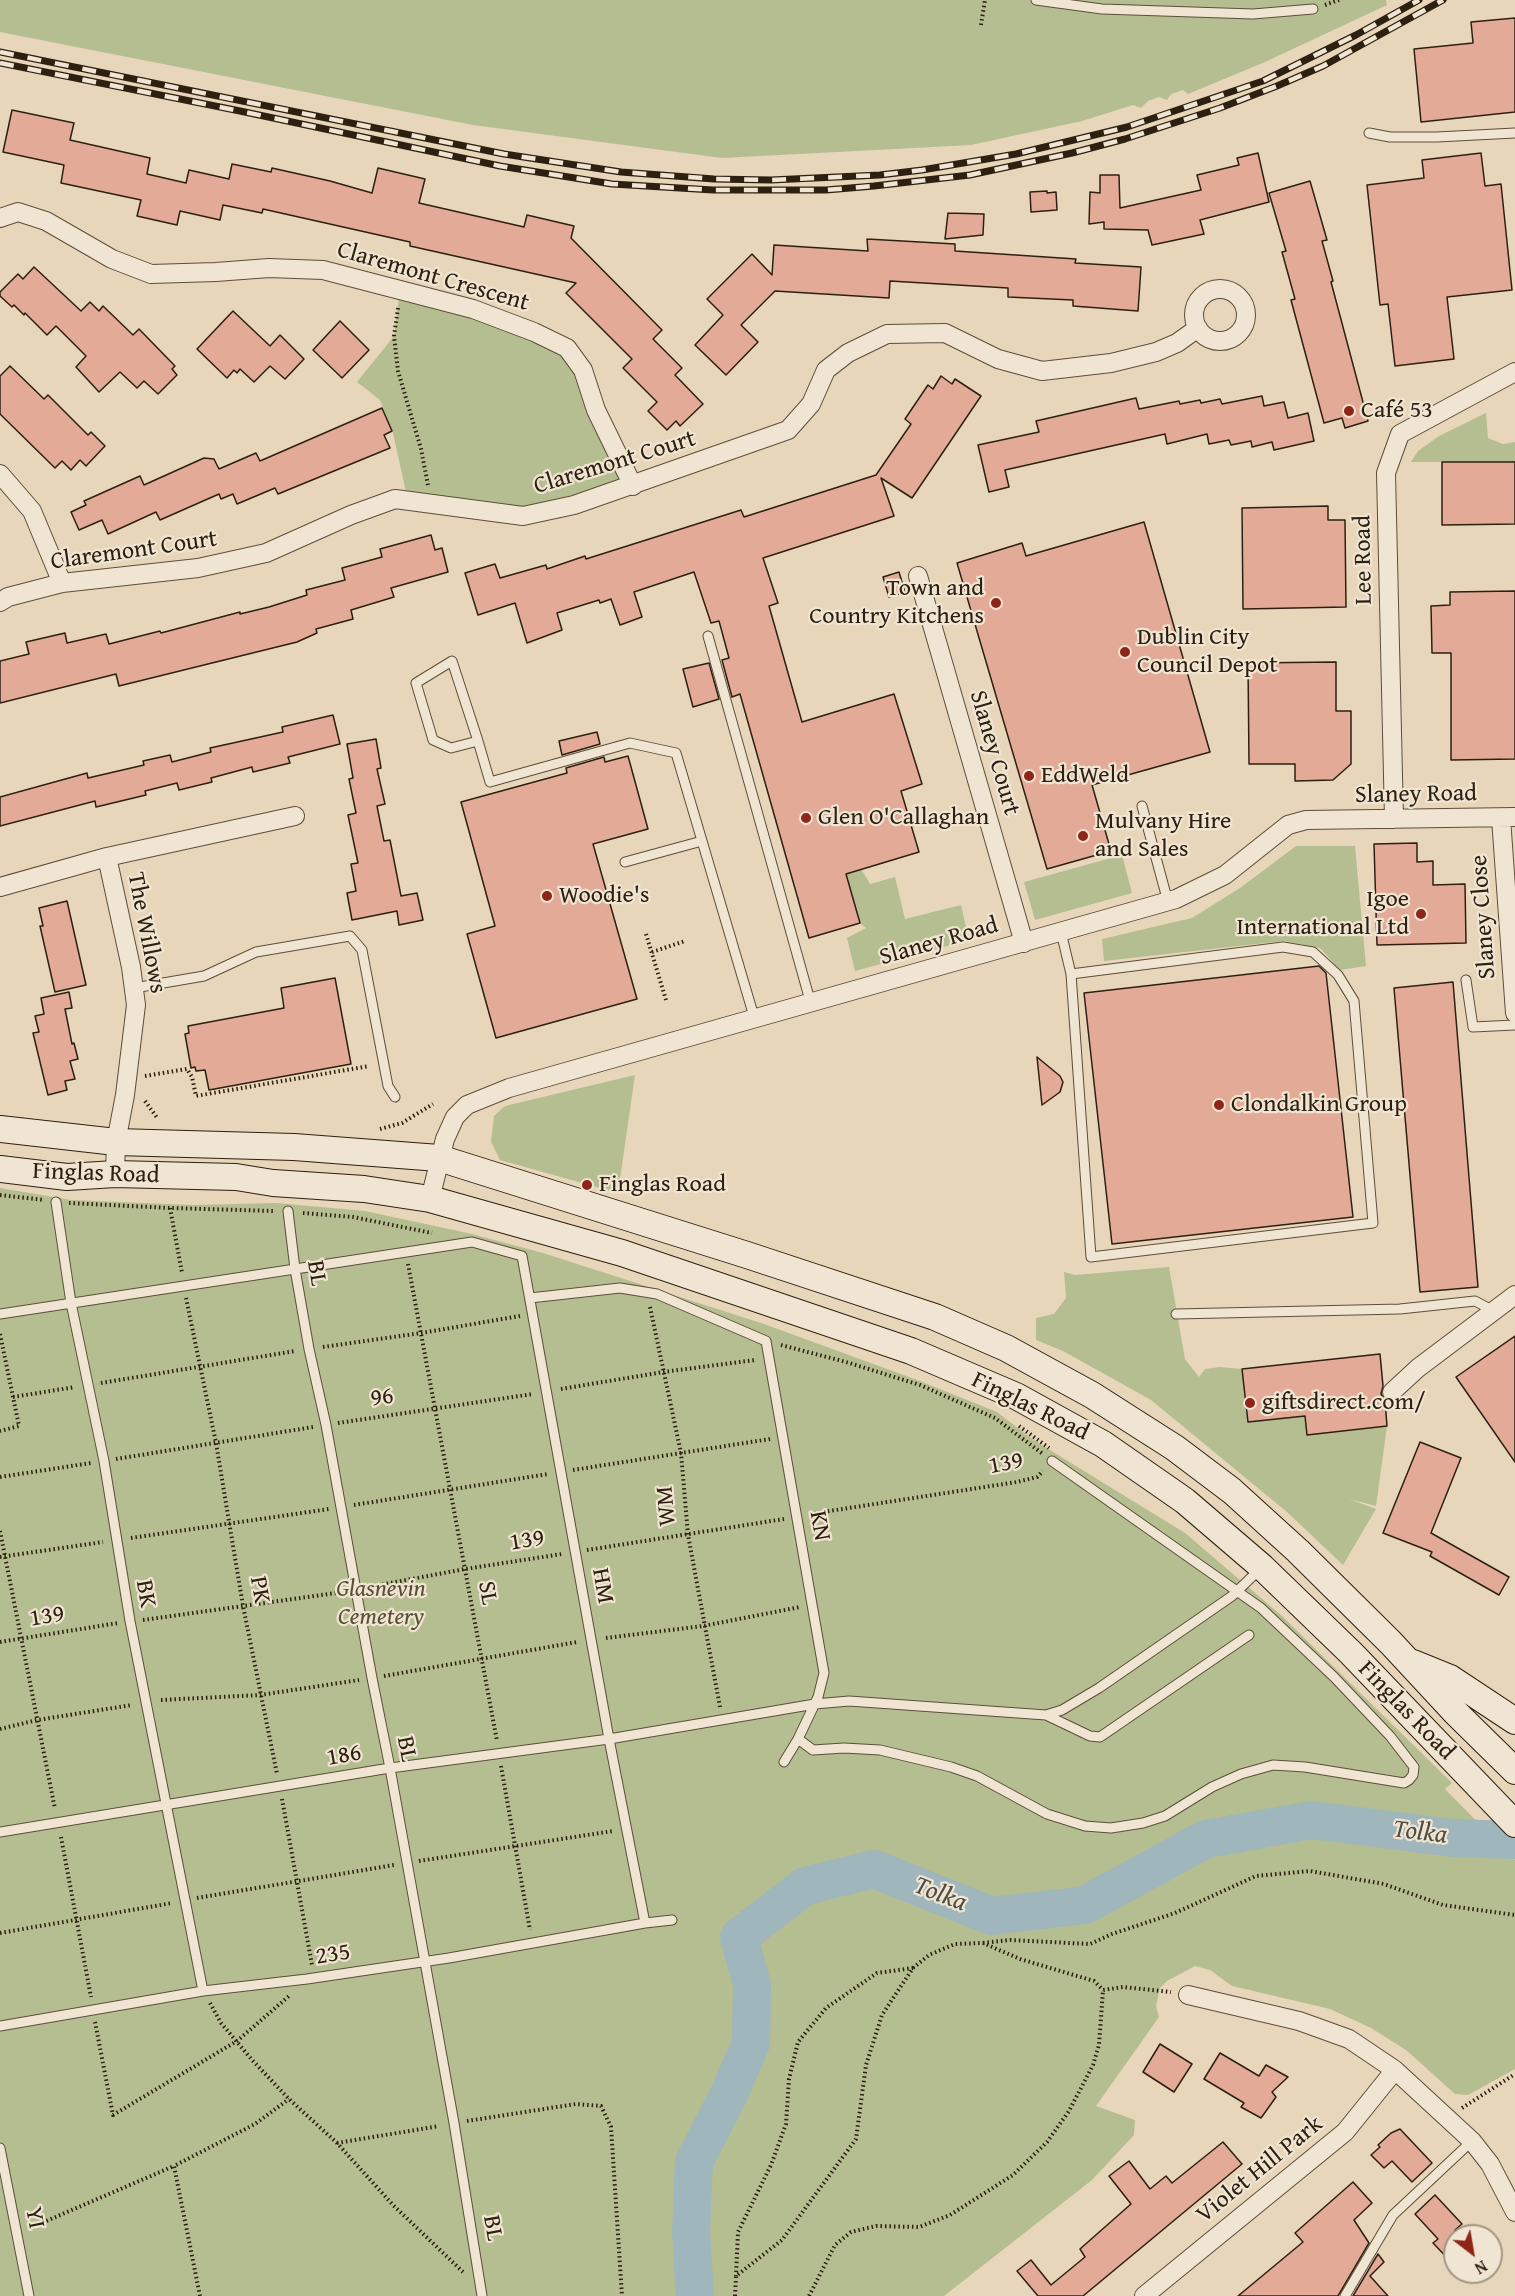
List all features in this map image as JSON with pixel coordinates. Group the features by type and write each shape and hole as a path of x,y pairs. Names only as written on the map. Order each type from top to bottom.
{"main road":[{"name":"Finglas Road","path":"0,1130 116,1142 294,1147 439,1158 736,1251 935,1317 1006,1348 1092,1395 1175,1448 1232,1491 1298,1551 1515,1772"},
{"name":"Finglas Road","path":"0,1169 68,1177 115,1174 236,1177 430,1199 622,1253 910,1351 1016,1396 1103,1443 1185,1501 1262,1568 1351,1653 1512,1822"},
{"path":"1407,1661 1450,1678 1515,1721"}],"street":[{"name":"Claremont Crescent","path":"0,218 18,212 46,221 112,259 151,274 269,268 323,270 473,309 534,332 567,348 583,370 596,410 633,486"},
{"name":"Claremont Court","path":"0,602 8,597 62,583 210,566 266,553 351,515 395,499 523,516 574,505 788,430 811,404 826,370 848,353 887,334 945,333 999,358 1042,371 1111,363 1156,352 1177,343 1198,328"},
{"name":"Lee Road","path":"1394,819 1386,473 1400,434 1515,372"},
{"path":"0,474 32,511 62,583"},
{"name":"Slaney Court","path":"918,576 1024,943"},
{"name":"The Willows","path":"115,1174 116,1142 125,1095 136,1005 131,967 107,857 295,816"},
{"name":"Slaney Road","path":"430,1199 439,1158 455,1118 467,1105 508,1088 1168,902 1225,875 1288,825 1306,820 1508,818"},
{"name":"Slaney Close","path":"1508,818 1515,1013"},
{"path":"0,887 107,857"},
{"path":"1392,1392 1418,1368 1515,1295"},
{"path":"1188,1995 1299,2021 1349,2039 1395,2070 1472,2141 1490,2164 1515,2212"},
{"name":"Violet Hill Park","path":"1144,2296 1345,2132 1395,2070"}],"lane":[{"path":"1036,0 1102,9 1241,14 1313,9"},
{"path":"1369,133 1437,137 1515,133"},
{"path":"708,636 811,1004"},
{"path":"478,741 451,748 433,740 416,683 452,661 478,741 490,782 630,743 676,753 755,1020"},
{"path":"1142,806 1168,902"},
{"path":"625,862 702,841"},
{"path":"1061,932 1071,974 1091,1257 1373,1223 1354,1001 1338,975 1312,952 1283,946 1071,974"},
{"path":"134,988 204,976 256,952 350,936 362,950 388,1086 395,1097"},
{"path":"1466,980 1473,1027 1515,1026"},
{"name":"BK","path":"56,1202 71,1303 104,1461 130,1621 203,1991"},
{"name":"BL","path":"288,1211 295,1269 309,1349 326,1425 390,1767 482,2292"},
{"path":"0,1314 472,1242"},
{"name":"HM","path":"472,1242 522,1256 609,1739 645,1923"},
{"path":"530,1298 620,1288 657,1294 766,1341"},
{"path":"1176,1314 1400,1309 1475,1301 1494,1311"},
{"name":"KN","path":"766,1341 824,1673 815,1704 784,1762"},
{"path":"798,1739 813,1749 880,1750 951,1767 977,1776 1047,1814 1085,1826 1103,1827 1143,1823 1165,1816 1212,1787 1241,1774 1273,1765 1305,1767 1404,1783 1409,1780 1413,1775 1414,1767 1390,1736 1334,1677 1261,1608 1052,1461"},
{"path":"1046,1715 1078,1702 1237,1591 1262,1568"},
{"path":"815,1704 849,1701 1046,1715 1090,1736 1100,1737 1249,1635"},
{"name":"186","path":"0,1832 390,1767 609,1739 815,1704"},
{"name":"235","path":"0,2026 203,1991 449,1958 532,1942 672,1920"},
{"path":"1345,2296 1393,2215 1472,2141"},
{"name":"YI","path":"0,2148 29,2296"}],"path":[{"path":"981,25 985,0"},
{"path":"400,289 394,336 398,371 421,449 433,503"},
{"path":"646,934 666,1000"},
{"path":"652,952 686,941"},
{"path":"149,1075 187,1069 192,1077 196,1096 384,1063"},
{"path":"142,1077 143,1085"},
{"path":"144,1094 145,1102 160,1121"},
{"path":"0,1195 56,1202 288,1211 353,1217 472,1242"},
{"name":"PK","path":"170,1208 199,1366 216,1443 243,1606 280,1786 297,1880 310,1978"},
{"name":"SL","path":"406,1252 532,1942"},
{"name":"WM","path":"657,1294 648,1298 681,1453 688,1535 722,1720"},
{"path":"14,1397 532,1314"},
{"path":"0,1334 19,1426 0,1431"},
{"path":"766,1341 920,1385 995,1418 1052,1461"},
{"name":"96","path":"0,1477 663,1372 768,1358"},
{"path":"2,1557 230,1525 783,1438"},
{"name":"139","path":"0,1642 130,1621 356,1590 465,1569 1017,1482 1036,1477 1052,1461"},
{"path":"0,1532 2,1557 58,1823"},
{"path":"0,1729 37,1720 172,1699 261,1695 592,1640 703,1626 812,1605"},
{"path":"0,1933 297,1880 626,1829"},
{"path":"736,2276 782,2240 856,2139 866,2065 882,2015 913,1968 928,1955 955,1944 1010,1940 1090,1944 1112,1934 1175,1913 1256,1876 1310,1871 1384,1884 1443,1905 1515,1915"},
{"path":"983,1943 1020,1959 1094,1981 1104,1990"},
{"path":"735,2296 738,2232 771,2165 786,2124 789,2079 798,2042 826,2008 877,1973 913,1968"},
{"path":"206,2059 237,2041 310,1978"},
{"path":"1104,1990 1123,1987 1188,1995"},
{"path":"809,2296 835,2245 851,2232 876,2226 919,2227 950,2215 1013,2175 1047,2142 1069,2111 1093,2065 1099,2045 1104,1990"},
{"path":"203,1991 221,2023 289,2099 337,2143 401,2214 482,2292"},
{"path":"1446,2117 1515,2074"},
{"path":"17,2233 174,2166 255,2124 289,2099"},
{"path":"337,2143 576,2104 601,2106 611,2127 621,2296"},
{"path":"174,2166 200,2296"}],"green space":[{"path":"0,0 1386,0 1387,5 1265,62 1188,94 1183,90 1171,94 1167,100 1159,97 1148,101 1141,108 1133,105 1082,121 971,145 722,158 473,125 0,32"},
{"path":"400,289 567,348 633,486 523,515 408,501 393,433 380,400 357,382 394,336"},
{"path":"1486,413 1488,438 1503,444 1515,442 1515,462 1411,462 1418,451 1439,436"},
{"path":"827,810 870,884 895,877 905,919 961,905 969,940 855,971 847,938 866,928 860,923"},
{"path":"1296,846 1355,846 1366,966 1340,970 1320,948 1284,941 1104,961 1102,939 1192,918 1240,888"},
{"path":"1122,855 1132,893 1035,920 1024,882"},
{"path":"635,1075 618,1193 500,1160 491,1142 494,1116 505,1106"},
{"name":"Glasnevin Cemetery","path":"0,1188 71,1200 193,1205 276,1203 365,1211 472,1234 543,1253 764,1324 997,1412 1032,1439 1185,1533 1281,1615 1452,1783 1445,1789 1515,1860 1515,2069 1468,2095 1455,2094 1406,2050 1371,2028 1330,2009 1232,1986 1210,1970 1195,1966 1167,1981 1160,1988 1156,2006 1159,2017 1096,2106 1135,2120 1134,2135 1092,2180 944,2296 0,2296"},
{"path":"1169,1267 1185,1359 1199,1377 1205,1369 1220,1367 1242,1369 1250,1422 1305,1416 1308,1435 1387,1426 1376,1506 1349,1499 1376,1509 1343,1565 1287,1512 1151,1400 1063,1351 1036,1340 1036,1318 1054,1314 1066,1298 1064,1272 1075,1275"}],"building":[{"path":"1515,18 1515,112 1421,122 1414,49 1473,43 1471,22"},
{"path":"12,110 74,123 70,140 150,158 147,174 186,183 189,170 229,179 232,164 271,172 272,168 372,193 378,168 425,179 419,203 524,227 527,215 574,226 571,238 662,330 653,339 682,368 675,375 703,404 680,426 676,421 667,430 648,411 657,402 623,368 632,359 566,293 576,283 410,246 410,242 263,209 262,213 223,205 220,220 180,211 177,225 137,216 141,200 61,183 64,165 3,152"},
{"path":"1258,153 1269,202 1200,220 1204,234 1152,245 1148,230 1104,229 1104,222 1089,224 1090,192 1100,193 1100,175 1119,175 1120,208 1201,190 1197,175 1239,165 1237,158"},
{"path":"1481,153 1485,186 1501,184 1512,290 1447,297 1454,359 1395,366 1388,304 1380,305 1367,185 1424,178 1422,160"},
{"path":"1310,181 1327,240 1322,241 1333,281 1331,282 1368,421 1345,428 1342,418 1324,423 1291,300 1295,299 1282,252 1286,251 1269,193"},
{"path":"1047,191 1047,193 1056,192 1057,210 1031,212 1030,192"},
{"path":"948,213 984,214 983,235 945,239"},
{"path":"867,239 955,244 955,251 1076,259 1075,263 1141,267 1138,311 1073,306 1073,300 1008,297 1008,288 890,281 889,298 775,291 741,325 758,342 726,375 695,345 723,315 707,299 752,254 772,275 774,245 868,251"},
{"path":"34,267 81,311 90,302 99,311 103,306 133,335 139,329 175,366 172,369 177,375 158,394 144,381 137,388 120,372 99,392 76,367 86,356 56,326 47,335 25,313 24,315 14,305 12,307 0,296 0,292 18,274 23,279"},
{"path":"233,311 270,346 280,335 304,359 285,379 270,366 254,382 240,369 237,373 234,370 227,378 197,349"},
{"path":"340,321 369,350 342,378 313,350"},
{"path":"10,366 44,399 48,395 88,435 91,432 105,446 86,466 80,460 71,470 62,461 55,468 0,414 0,376"},
{"path":"941,376 952,384 955,379 981,396 912,498 881,478 894,516 763,558 778,603 769,606 802,722 894,694 922,784 901,791 919,852 846,874 860,923 809,938 740,694 732,697 722,660 729,658 719,621 711,623 694,572 634,592 642,617 620,625 611,599 600,603 599,600 557,613 562,630 527,643 515,603 478,615 465,573 495,564 500,578 546,565 547,569 741,510 744,517 876,475 911,424 905,419 928,385 933,389"},
{"path":"1262,396 1264,406 1284,402 1288,418 1308,413 1314,441 1274,450 1272,442 1252,447 1251,441 1231,445 1229,440 1209,444 1207,434 1167,444 1165,434 1005,470 1009,487 989,492 978,445 1039,432 1036,421 1136,398 1139,409 1179,401 1180,404 1200,400 1201,403 1220,399 1222,404"},
{"path":"382,408 392,431 384,435 390,448 278,494 275,488 237,504 233,494 221,499 219,494 160,520 156,512 108,534 102,520 79,530 71,512 86,505 84,501 140,476 144,485 204,458 214,459 219,469 256,453 260,461"},
{"path":"1442,462 1515,462 1515,524 1442,525"},
{"path":"1328,506 1328,520 1345,520 1346,607 1243,609 1242,508"},
{"path":"1144,522 1210,752 1092,785 1111,851 1047,869 957,563 1022,543 1026,556"},
{"path":"431,535 435,550 442,548 448,572 391,588 394,597 351,610 353,619 316,629 317,633 297,642 119,686 116,674 0,703 0,661 29,654 26,642 65,633 67,643 106,634 109,644 269,607 307,595 306,590 345,580 342,568 382,557 380,549"},
{"path":"899,572 905,592 889,597 883,577"},
{"path":"1515,591 1515,759 1451,760 1451,653 1432,653 1431,606 1450,605 1450,592"},
{"path":"1336,662 1336,711 1351,711 1351,764 1333,780 1295,781 1295,764 1249,764 1248,663"},
{"path":"709,663 719,699 693,707 683,669"},
{"path":"333,715 340,744 288,757 290,763 253,772 252,767 211,778 212,782 179,790 177,783 145,791 146,795 96,807 95,801 0,826 0,797 87,773 88,778 144,765 143,761 170,755 172,762 211,752 210,748 283,732 282,727"},
{"path":"597,732 600,744 562,755 559,741"},
{"path":"376,739 381,768 377,769 385,804 377,806 384,841 390,840 401,896 417,893 423,920 399,925 397,911 352,920 347,893 356,891 351,864 358,863 348,815 356,813 349,779 353,778 347,744"},
{"name":"Woodie's","path":"628,756 648,829 593,844 637,999 496,1038 467,934 495,926 461,802 567,773 566,768 604,757 605,762"},
{"name":"Igoe International Ltd","path":"1417,843 1417,862 1433,861 1433,885 1465,884 1466,943 1377,945 1374,844"},
{"path":"67,901 86,985 55,992 40,926 43,926 39,908"},
{"name":"Clondalkin Group","path":"1319,966 1326,973 1353,1217 1112,1244 1084,993"},
{"path":"335,978 351,1064 209,1090 205,1070 196,1071 195,1067 191,1068 185,1034 189,1033 188,1026 284,1008 281,988"},
{"path":"1453,982 1478,1287 1420,1292 1394,988"},
{"path":"69,992 72,1008 65,1009 72,1044 74,1043 78,1059 70,1061 75,1079 65,1081 67,1090 48,1095 33,1033 39,1032 35,1016 44,1014 41,998"},
{"path":"1037,1057 1060,1076 1063,1082 1060,1092 1042,1105"},
{"path":"1515,1336 1515,1462 1456,1377"},
{"path":"1380,1354 1383,1386 1381,1394 1385,1400 1387,1426 1307,1435 1305,1416 1248,1422 1242,1369"},
{"path":"1420,1442 1461,1458 1431,1533 1509,1577 1499,1595 1430,1556 1432,1552 1383,1533"},
{"path":"1160,2044 1192,2064 1174,2092 1143,2072"},
{"path":"1220,2053 1259,2076 1266,2065 1288,2077 1272,2092 1276,2097 1261,2118 1241,2107 1244,2103 1204,2079"},
{"path":"1400,2129 1432,2163 1412,2182 1392,2161 1384,2168 1371,2155 1391,2133"},
{"path":"1223,2142 1242,2164 1083,2296 1038,2296 1017,2271 1031,2260 1051,2285 1085,2257 1080,2249 1131,2204 1109,2176 1129,2161 1150,2189 1166,2176 1172,2183"},
{"path":"1353,2182 1372,2203 1354,2220 1369,2243 1338,2296 1238,2296 1303,2242 1295,2233"},
{"path":"1435,2195 1462,2224 1443,2224 1443,2253 1433,2243 1438,2239 1415,2214"},
{"path":"1378,2254 1384,2262 1370,2276 1388,2296 1353,2296"}],"waterway":[{"name":"Tolka","path":"695,2296 691,2231 694,2162 729,2094 751,2043 752,1985 739,1937 805,1886 874,1869 992,1916 1085,1905 1206,1839 1312,1820 1453,1838 1515,1840"}],"railway":[{"path":"0,52 504,154 621,172 714,179 771,180 880,175 922,170 1016,154 1127,127 1263,81 1356,35 1419,0"},
{"path":"0,63 500,166 612,184 713,190 826,190 970,175 1125,139 1220,108 1323,66 1443,0"}],"place":[{"name":"Café 53","path":"1349,411"},
{"name":"Town and Country Kitchens","path":"996,603"},
{"name":"Dublin City Council Depot","path":"1125,652"},
{"name":"EddWeld","path":"1029,776"},
{"name":"Glen O'Callaghan","path":"806,818"},
{"name":"Mulvany Hire and Sales","path":"1083,836"},
{"name":"Woodie's","path":"547,896"},
{"name":"Igoe International Ltd","path":"1421,914"},
{"name":"Clondalkin Group","path":"1219,1105"},
{"name":"Finglas Road","path":"587,1185"},
{"name":"giftsdirect.com/","path":"1250,1403"}]}
